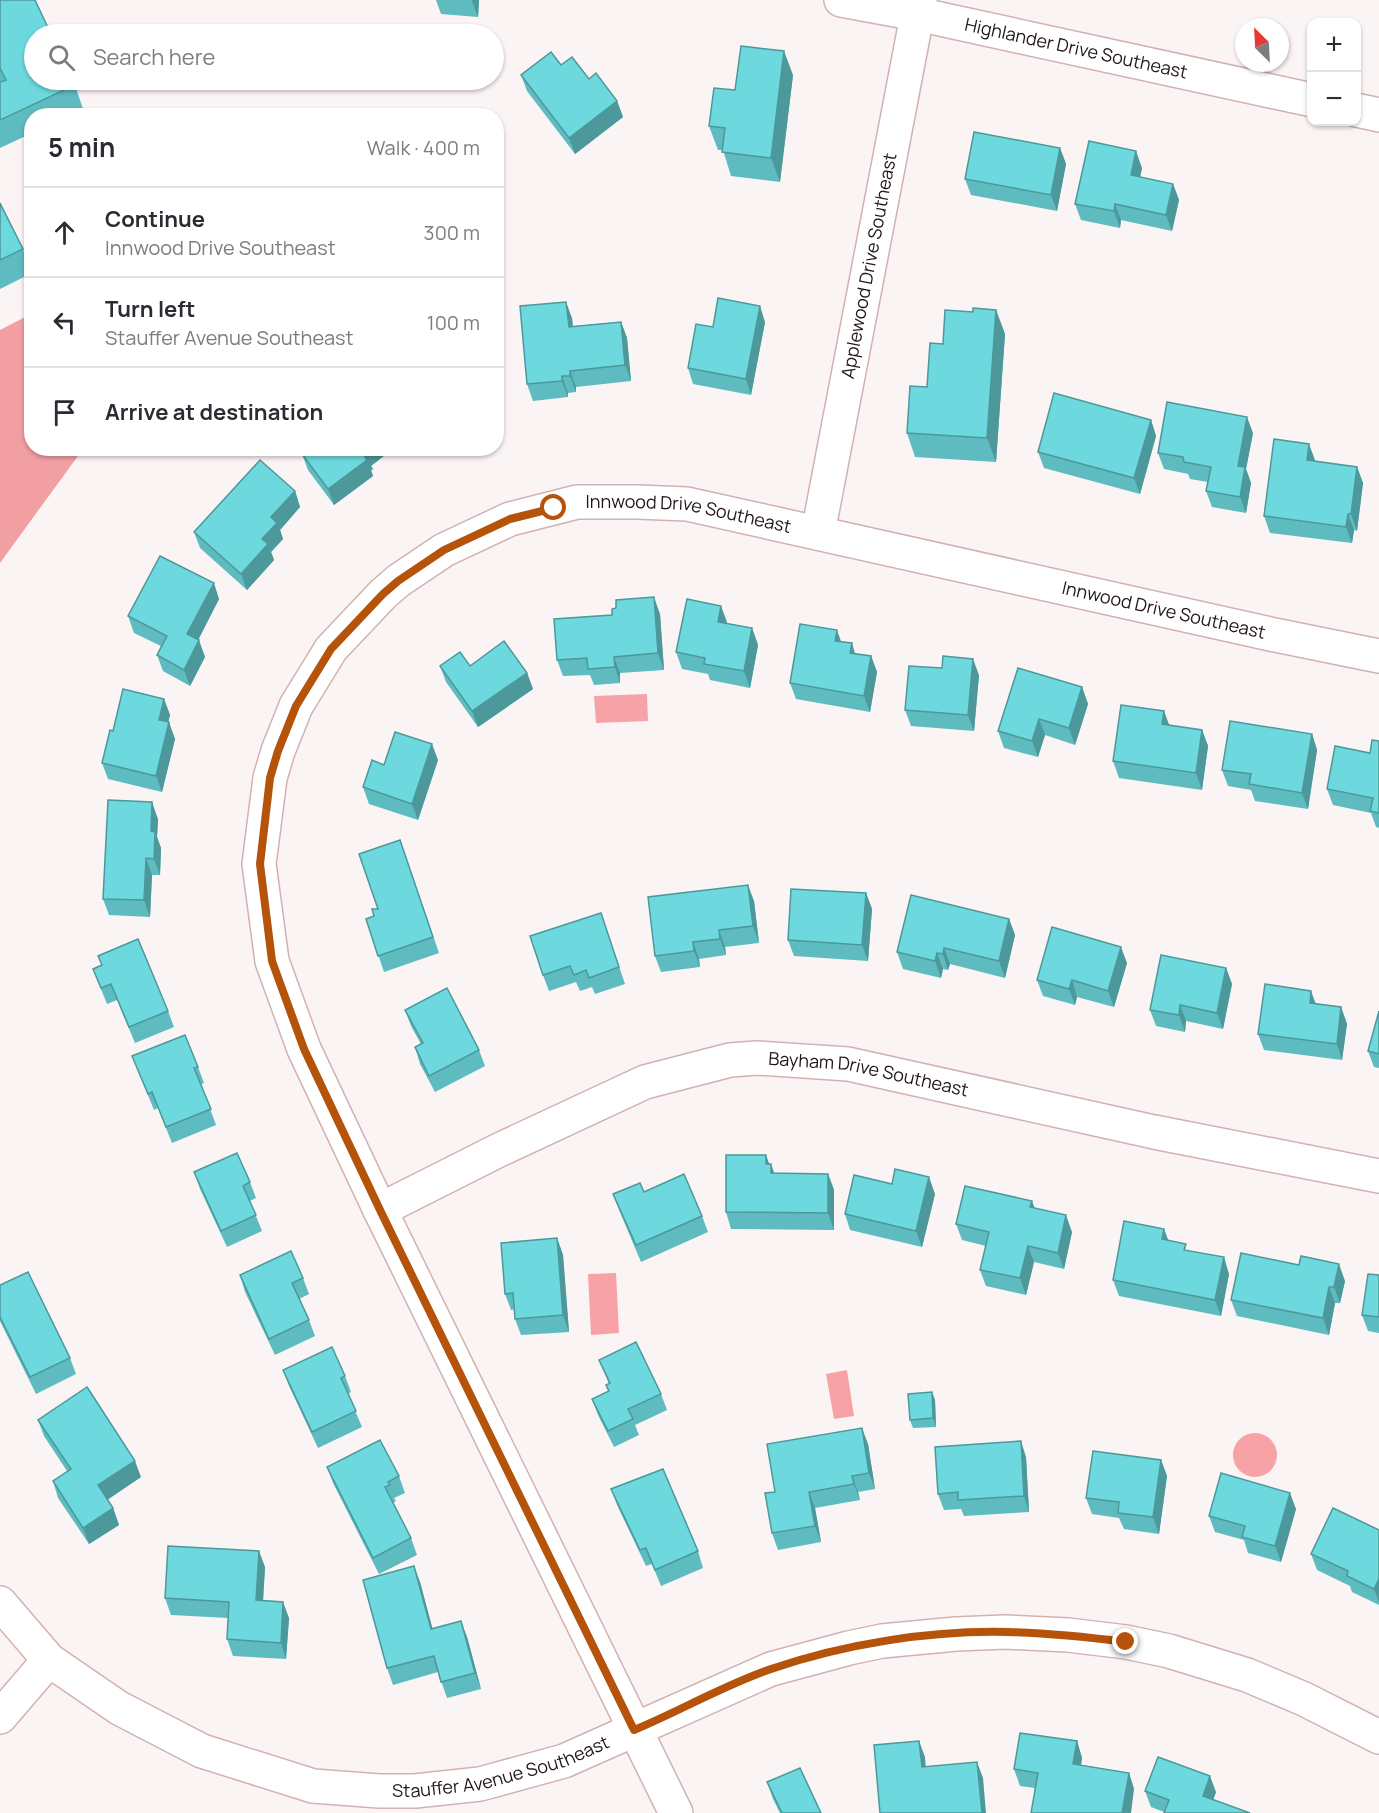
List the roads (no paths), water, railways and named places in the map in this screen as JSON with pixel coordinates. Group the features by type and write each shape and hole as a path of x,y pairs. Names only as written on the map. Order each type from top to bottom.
{"street":[{"name":"Highlander Drive Southeast","path":"841,0 919,7 1307,99"},
{"name":"Applewood Drive Southeast","path":"818,533 919,7"},
{"path":"1361,111 1379,115"},
{"name":"Innwood Drive Southeast","path":"676,1813 380,1210 304,1049 277,979 272,961 260,864 270,778 296,706 331,649 398,581 444,550 510,519 577,502 687,504 1379,656"},
{"name":"Bayham Drive Southeast","path":"380,1210 510,1145 645,1082 730,1060 757,1058 848,1064 1154,1132 1379,1176"},
{"name":"Stauffer Avenue Southeast","path":"0,1603 50,1660 119,1708 202,1751 313,1786 415,1791 480,1784 564,1761 771,1669 830,1653 893,1640 1005,1632 1088,1637 1169,1651 1247,1676 1304,1699 1379,1737"},
{"path":"0,1717 50,1660"}]}
